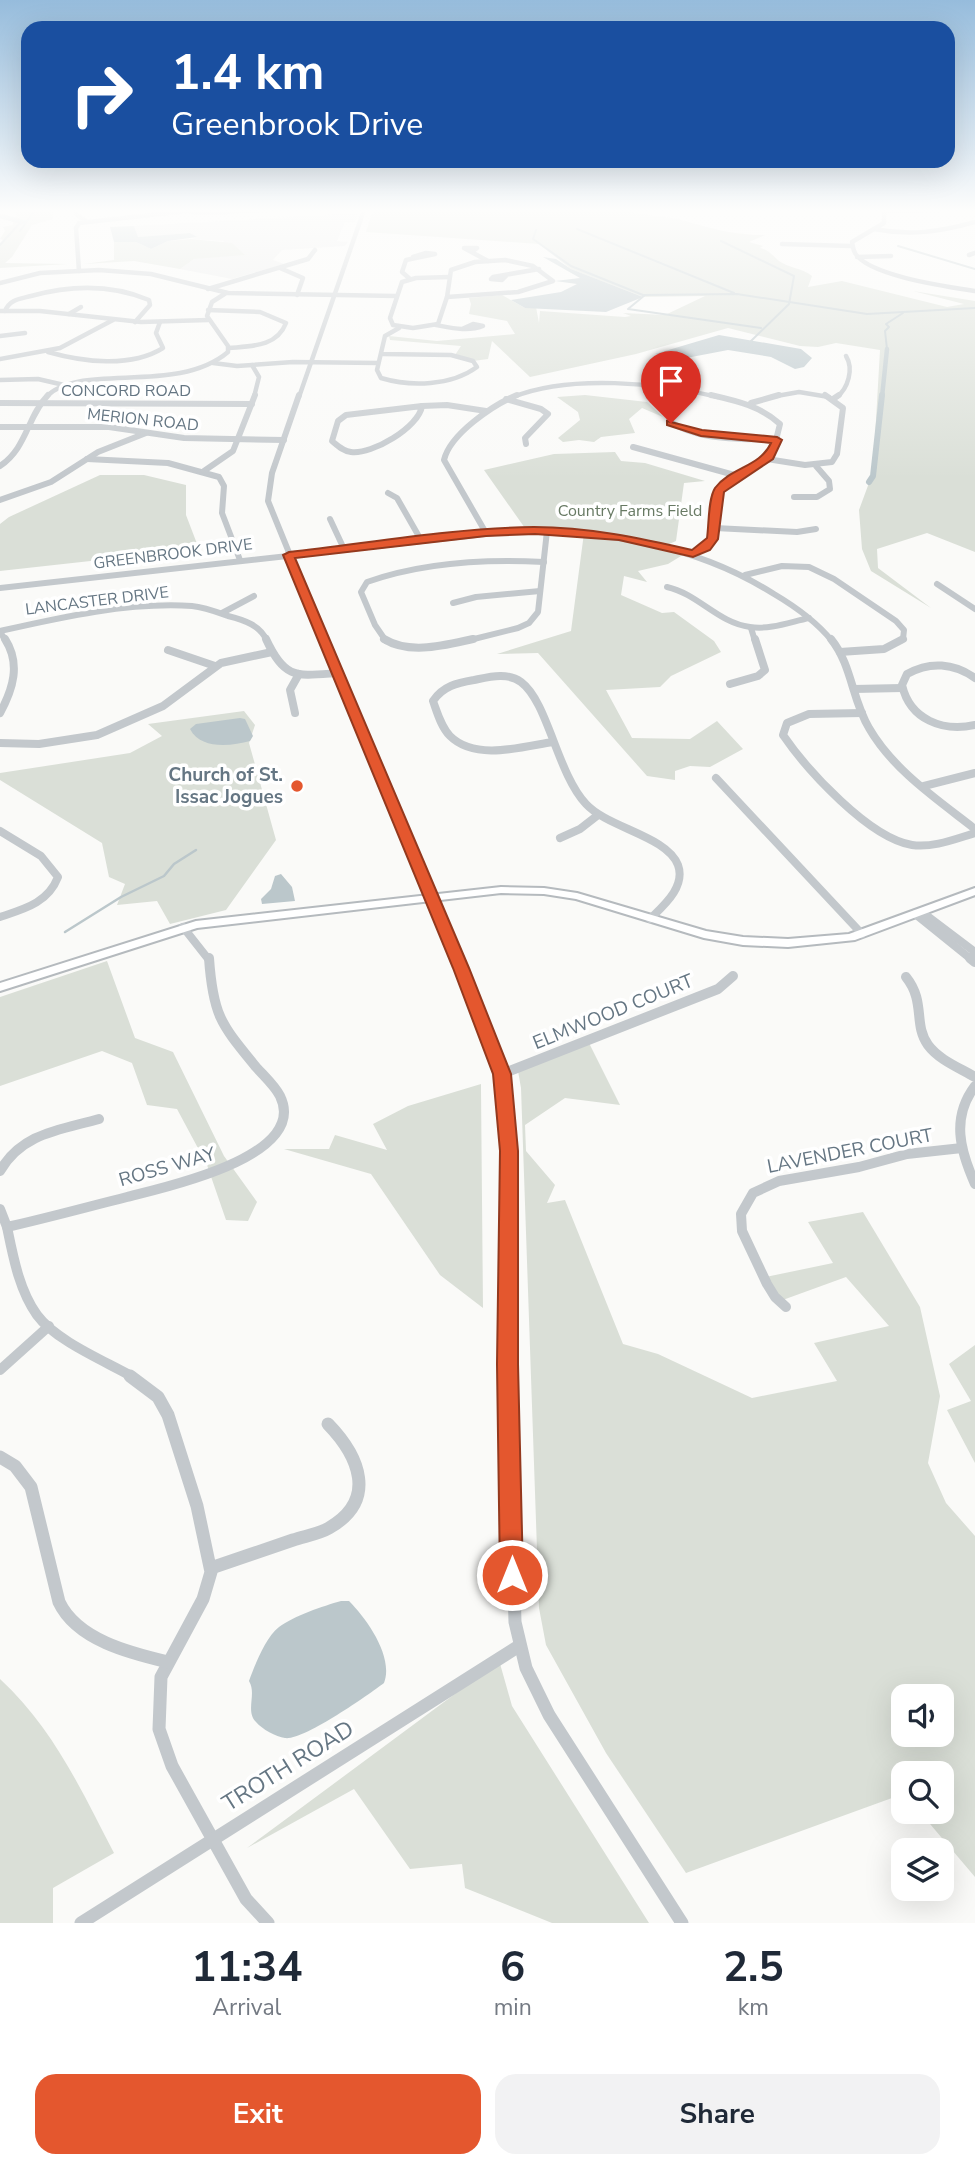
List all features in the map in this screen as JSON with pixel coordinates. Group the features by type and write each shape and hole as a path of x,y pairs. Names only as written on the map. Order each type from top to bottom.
{"main road":[{"path":"0,987 183,927 264,915 501,890 544,891 577,896 724,939 773,943 836,940 862,934 975,891"}],"street":[{"path":"2,311 18,300"},
{"path":"135,321 150,305 148,300"},
{"path":"216,300 208,310 208,320 229,348"},
{"path":"332,300 270,484 268,501 502,1074 509,1151 508,1374 512,1575 519,1646 536,1692 549,1715 682,1923"},
{"path":"395,300 390,320 399,328"},
{"path":"436,325 440,322 446,300"},
{"path":"69,314 81,307"},
{"path":"208,310 258,313 279,318 286,323 283,332 274,340 229,348"},
{"path":"2,311 135,321 208,320"},
{"path":"0,359 48,352 79,342 113,320"},
{"path":"48,352 72,358 150,356 163,348 156,332 160,322"},
{"path":"383,354 459,356 473,361 477,367 456,378 407,383 381,378 377,371 386,336 399,328 436,325 462,329"},
{"path":"0,336 25,333"},
{"path":"0,466 17,455 40,403 49,393 64,385 154,378 213,363 225,356 229,348"},
{"path":"833,399 846,389 850,362 846,356"},
{"path":"213,363 378,363"},
{"path":"204,471 226,459 238,439 260,382 252,365"},
{"path":"0,380 38,379 64,385"},
{"path":"486,533 446,469 444,460 449,447 486,411 504,399 553,385 588,383 717,396 751,403 777,419 780,427 774,452 719,491 715,528 709,545 693,554"},
{"path":"751,403 777,395 813,394 833,399 844,408 836,456 832,462 816,466 767,459"},
{"path":"504,399 541,409 548,414 525,439 526,444"},
{"name":"CONCORD ROAD","path":"0,403 251,404"},
{"path":"422,406 418,417 379,448 353,451 339,448 332,442 338,421 346,415 422,406 441,405 486,411"},
{"path":"668,421 694,432 777,440"},
{"name":"MERION ROAD","path":"0,428 109,427 184,438 284,440"},
{"path":"0,500 51,482 102,450 146,433"},
{"path":"633,447 738,476"},
{"path":"87,459 162,462 219,477 223,484 222,513 240,560"},
{"path":"794,497 822,495 830,489 829,481 816,466"},
{"path":"388,493 397,498 421,540"},
{"path":"330,519 344,549"},
{"path":"715,528 797,532 816,529"},
{"path":"544,562 510,561 386,576 367,582 361,592 384,640 399,647 413,649 524,626 536,616 544,562 547,531"},
{"name":"GREENBROOK DRIVE","path":"0,588 486,533 547,531 629,538 693,554 745,575 809,618 840,652 862,713 874,736 924,786 975,831"},
{"path":"745,575 786,565 821,570 890,617 904,630 903,639 891,647 840,652"},
{"path":"937,584 975,609"},
{"path":"667,587 687,592 732,622 751,628 809,618"},
{"path":"453,603 476,597 540,591"},
{"path":"222,613 254,596"},
{"name":"LANCASTER DRIVE","path":"0,632 51,619 159,606 195,606 222,613 262,630 284,669 299,674"},
{"path":"730,684 758,676 765,670 751,628"},
{"path":"0,632 14,657 15,680 0,713"},
{"path":"168,650 215,666"},
{"path":"0,743 40,744 97,735 163,706 215,666 241,656 272,652"},
{"path":"975,678 951,666 935,666 908,673 904,677 902,688 912,710 922,719 950,727 975,725"},
{"path":"295,712 290,690 299,674 338,673"},
{"path":"552,742 488,749 464,747 449,735 433,701 439,691 455,684 491,677 509,677 520,682 529,691 552,742 572,790 598,815 661,848 678,863 680,879 675,892 650,919"},
{"path":"854,689 902,688"},
{"path":"862,713 802,715 787,723 783,731 784,739 838,794 886,837 919,845 937,844 975,831"},
{"path":"924,786 974,774"},
{"path":"716,778 862,934"},
{"path":"560,838 580,829 598,815"},
{"path":"0,831 44,859 58,877 54,887 40,901 0,917"},
{"path":"919,913 975,951"},
{"path":"919,913 975,962"},
{"name":"ROSS WAY","path":"7,1227 216,1173 255,1152 279,1126 283,1112 281,1097 229,1037 217,1017 211,991 209,958 183,927"},
{"name":"ELMWOOD COURT","path":"502,1074 709,993 728,983 733,976"},
{"path":"906,977 920,997 923,1034 929,1046 975,1077"},
{"path":"975,1086 960,1110 958,1130 975,1184"},
{"path":"0,1171 15,1149 32,1138 52,1130 99,1119"},
{"name":"LAVENDER COURT","path":"786,1307 775,1297 767,1284 742,1231 741,1214 753,1193 779,1181 859,1167 907,1154 962,1148"},
{"path":"0,1209 17,1272 37,1315 58,1335 142,1383 158,1397 176,1436 211,1568 203,1599 168,1662 159,1689 159,1729 172,1766 246,1899 268,1923"},
{"path":"0,1370 49,1326"},
{"path":"211,1568 329,1528 343,1516 357,1497 361,1481 346,1442 328,1424"},
{"path":"0,1457 15,1466 31,1487 59,1602 68,1619 121,1647 148,1658 168,1662"},
{"name":"TROTH ROAD","path":"81,1923 519,1646"}],"green space":[{"path":"470,300 510,300 525,308 536,307 539,323 540,311 625,317 631,316 623,313 665,315 697,300 918,300 947,307 964,304 947,300 975,301 975,552 927,533 877,549 878,568 931,608 871,571 862,549 859,510 873,472 880,350 836,343 818,347 800,346 728,328 636,354 530,377 492,341 488,359 473,361 455,355 461,346 390,340 389,336 437,341 515,334 507,321 469,314"},
{"path":"585,395 647,402 663,417 642,408 629,419 635,433 601,437 594,442 563,442 558,438 580,420 578,412 557,397"},
{"name":"Country Farms Field","path":"615,452 621,461 645,463 705,481 684,483 676,541 667,545 686,553 668,564 638,571 647,582 624,576 621,595 662,613 674,612 714,641 721,652 671,676 660,687 606,690 632,738 690,739 717,721 743,749 710,767 690,766 675,771 675,780 647,776 538,653 497,654 571,631 584,533 527,531 484,470 554,454"},
{"path":"100,475 144,475 186,485 186,515 199,549 0,571 0,524 9,517"},
{"path":"244,711 255,725 249,743 276,840 226,910 170,924 157,901 117,905 125,884 109,877 102,843 0,780 0,773 130,753 162,736 148,724"},
{"path":"107,961 135,1038 173,1052 224,1156 257,1202 248,1221 226,1220 207,1165 177,1109 147,1105 132,1063 102,1051 0,1086 0,997"},
{"path":"589,1043 620,1105 565,1098 525,1125 526,1151 555,1185 547,1203 565,1200 623,1344 658,1354 752,1398 837,1381 814,1343 889,1326 846,1277 780,1301 761,1278 833,1263 808,1222 863,1212 920,1307 940,1396 928,1463 946,1503 975,1536 975,1877 954,1852 954,1838 942,1838 930,1824 954,1824 954,1761 891,1761 891,1798 686,1873 606,1753 546,1645 539,1608 521,1088 518,1071"},
{"path":"481,1084 483,1308 440,1275 371,1174 284,1149 329,1149 335,1135 387,1150 373,1124 408,1106"},
{"path":"975,1345 975,1463 947,1410 971,1401 949,1364"},
{"path":"497,1653 512,1706 649,1923 552,1923 465,1888 462,1864 410,1869 354,1789 247,1848 498,1662"},
{"path":"0,1679 36,1718 51,1739 78,1783 114,1853 53,1888 53,1923 0,1923"}],"shaded area":[{"path":"511,300 636,300 606,312 525,308"},
{"path":"719,335 801,349 812,358 804,367 795,369 771,357 728,350 681,359 667,372 665,369 673,359 655,354"},
{"path":"245,719 253,736 250,741 217,745 201,740 190,729 196,724"},
{"path":"281,874 292,887 295,901 262,904 261,899 271,889 275,876"},
{"path":"341,1601 349,1601 377,1639 385,1662 384,1683 306,1732 285,1738 269,1732 259,1725 251,1713 252,1691 249,1681 265,1645 285,1623"}],"waterway":[{"path":"639,300 628,309 761,328"},
{"path":"774,300 789,302"},
{"path":"751,341 789,302"},
{"path":"789,302 867,314 975,308"},
{"path":"887,349 885,331 889,327 886,324 903,313"},
{"path":"882,397 887,349"},
{"path":"869,482 873,476 882,395"},
{"path":"65,932 121,897 164,876 174,864 196,850"}],"place":[{"name":"Church of St. Issac Jogues","path":"297,786"}],"route":[{"path":"512,1575 508,1364 509,1151 502,1074 461,968 289,555 535,530 619,536 693,554 709,545 713,539 719,491 728,482 769,457 774,452 777,440 701,433 682,429 671,423"}]}
